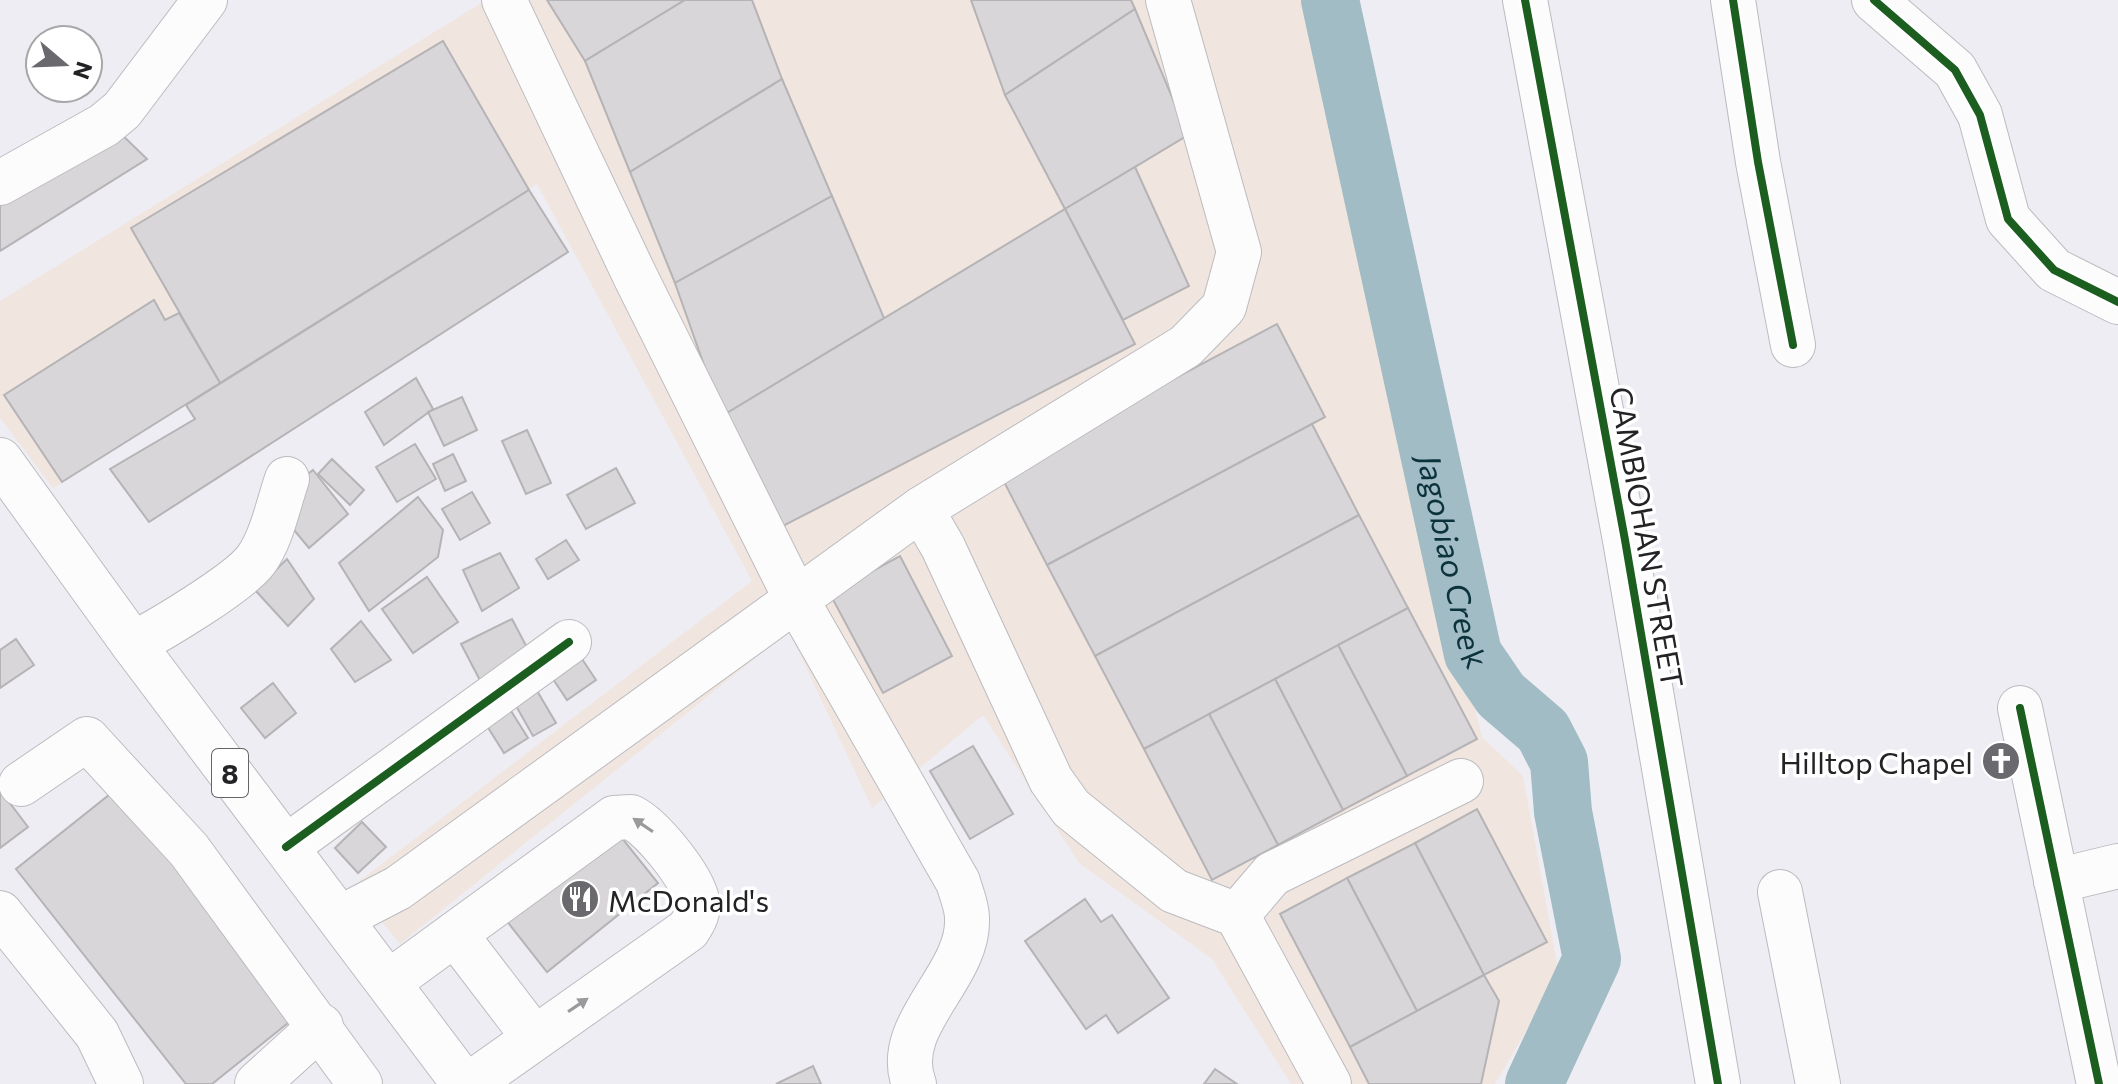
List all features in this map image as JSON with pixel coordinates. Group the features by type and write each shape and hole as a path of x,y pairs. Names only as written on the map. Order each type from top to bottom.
{"street":[{"path":"0,183 104,125 122,110 205,0"},
{"path":"504,0 635,276 796,599 958,882 967,918 959,956 912,1043 910,1073 914,1084"},
{"path":"340,918 398,888 921,509 1186,346 1224,307 1239,252 1168,0"},
{"name":"CAMBIOHAN STREET","path":"1525,0 1625,540 1718,1084"},
{"path":"1733,0 1758,162 1793,345"},
{"path":"1874,0 1955,70 1980,115 2008,219 2054,270 2118,302"},
{"name":"8","path":"0,460 133,644 467,1084"},
{"path":"133,644 163,628 254,563 264,546 287,479"},
{"path":"921,509 943,547 1051,780 1071,808 1174,891 1237,915 1329,1084"},
{"path":"286,847 569,642"},
{"path":"2020,708 2099,1084"},
{"path":"21,784 87,739 189,850 321,1026 360,1084"},
{"path":"1237,915 1272,874 1461,781"},
{"path":"389,982 614,818 631,817 659,837 697,900 696,918 688,930 467,1084"},
{"path":"2056,881 2118,866"},
{"path":"1780,892 1818,1084"},
{"path":"0,913 97,1034 121,1084"},
{"path":"455,934 533,1036"},
{"path":"257,1084 321,1026"}],"shaded area":[{"path":"486,0 1307,0 1482,737 1523,776 1559,974 1495,1084 1291,1084 1212,959 1079,863 983,715 872,808 789,631 400,944 353,886 752,581 537,184 53,488 0,418 0,301"}],"building":[{"path":"547,0 685,0 585,61"},
{"path":"685,0 752,0 782,79 630,172 585,61"},
{"path":"971,0 1131,0 1135,9 1005,95"},
{"path":"1135,9 1188,135 1065,209 1005,95"},
{"path":"443,41 529,190 220,383 131,228"},
{"path":"782,79 832,196 675,283 630,172"},
{"path":"115,128 147,159 0,251 0,203"},
{"path":"1135,167 1189,286 1123,320 1065,209"},
{"path":"529,190 568,252 149,522 110,469 195,419 186,405"},
{"path":"832,196 884,318 722,416 675,283"},
{"path":"1065,209 1135,344 781,527 722,416"},
{"path":"154,300 165,320 179,313 220,383 62,482 4,395"},
{"path":"1277,324 1325,417 1047,565 999,472"},
{"path":"416,378 433,409 384,445 365,412"},
{"path":"462,397 477,430 444,446 428,412"},
{"path":"1312,424 1359,515 1095,656 1047,565"},
{"path":"527,430 551,483 526,494 502,441"},
{"path":"415,444 436,479 397,502 376,467"},
{"path":"453,454 466,481 445,491 433,464"},
{"path":"332,459 364,490 350,505 318,474"},
{"path":"616,468 635,503 586,529 567,495"},
{"path":"313,470 348,514 309,548 279,512 285,492"},
{"path":"472,492 490,523 460,540 442,509"},
{"path":"418,497 443,530 438,557 369,611 339,563"},
{"path":"1359,515 1408,608 1144,749 1095,656"},
{"path":"566,540 579,560 548,579 536,559"},
{"path":"500,553 519,588 482,611 463,570"},
{"path":"900,556 952,656 883,693 830,594"},
{"path":"287,559 314,599 288,626 255,590"},
{"path":"427,577 458,622 413,653 382,609"},
{"path":"1408,608 1477,739 1407,776 1338,645"},
{"path":"512,619 532,657 483,686 461,644"},
{"path":"361,621 391,660 355,682 331,649"},
{"path":"16,639 34,665 0,688 0,650"},
{"path":"1338,645 1407,776 1343,810 1275,679"},
{"path":"576,650 596,680 567,700 547,670"},
{"path":"1275,679 1343,810 1278,845 1209,714"},
{"path":"273,683 296,713 265,738 241,708"},
{"path":"533,684 556,723 533,736 511,697"},
{"path":"506,703 528,738 504,753 482,718"},
{"path":"1209,714 1278,845 1212,880 1144,749"},
{"path":"973,746 1013,814 970,839 930,771"},
{"path":"119,787 298,1015 212,1084 186,1084 16,869"},
{"path":"0,790 28,827 0,848"},
{"path":"1477,809 1547,942 1484,975 1415,843"},
{"path":"362,822 386,847 358,873 335,848"},
{"name":"McDonald's","path":"613,827 658,883 547,972 502,915"},
{"path":"1415,843 1484,975 1417,1011 1347,878"},
{"path":"1347,878 1417,1011 1350,1047 1280,914"},
{"path":"1085,899 1101,922 1112,915 1169,998 1118,1033 1106,1015 1086,1029 1025,941"},
{"path":"1484,975 1499,1001 1481,1084 1369,1084 1350,1047"},
{"path":"813,1066 821,1084 776,1084"},
{"path":"1215,1069 1237,1084 1204,1084"}],"waterway":[{"name":"Jagobiao Creek","path":"1330,0 1473,654 1501,695 1543,731 1559,762 1563,812 1592,959 1534,1084"}],"cycle path":[{"path":"1525,0 1625,540 1718,1084"},
{"path":"1733,0 1758,162 1793,345"},
{"path":"1874,0 1955,70 1980,115 2008,219 2054,270 2118,302"},
{"path":"286,847 569,642"},
{"path":"2020,708 2099,1084"}],"place":[{"name":"Hilltop Chapel","path":"2001,761"},
{"name":"McDonald's","path":"580,899"}]}
